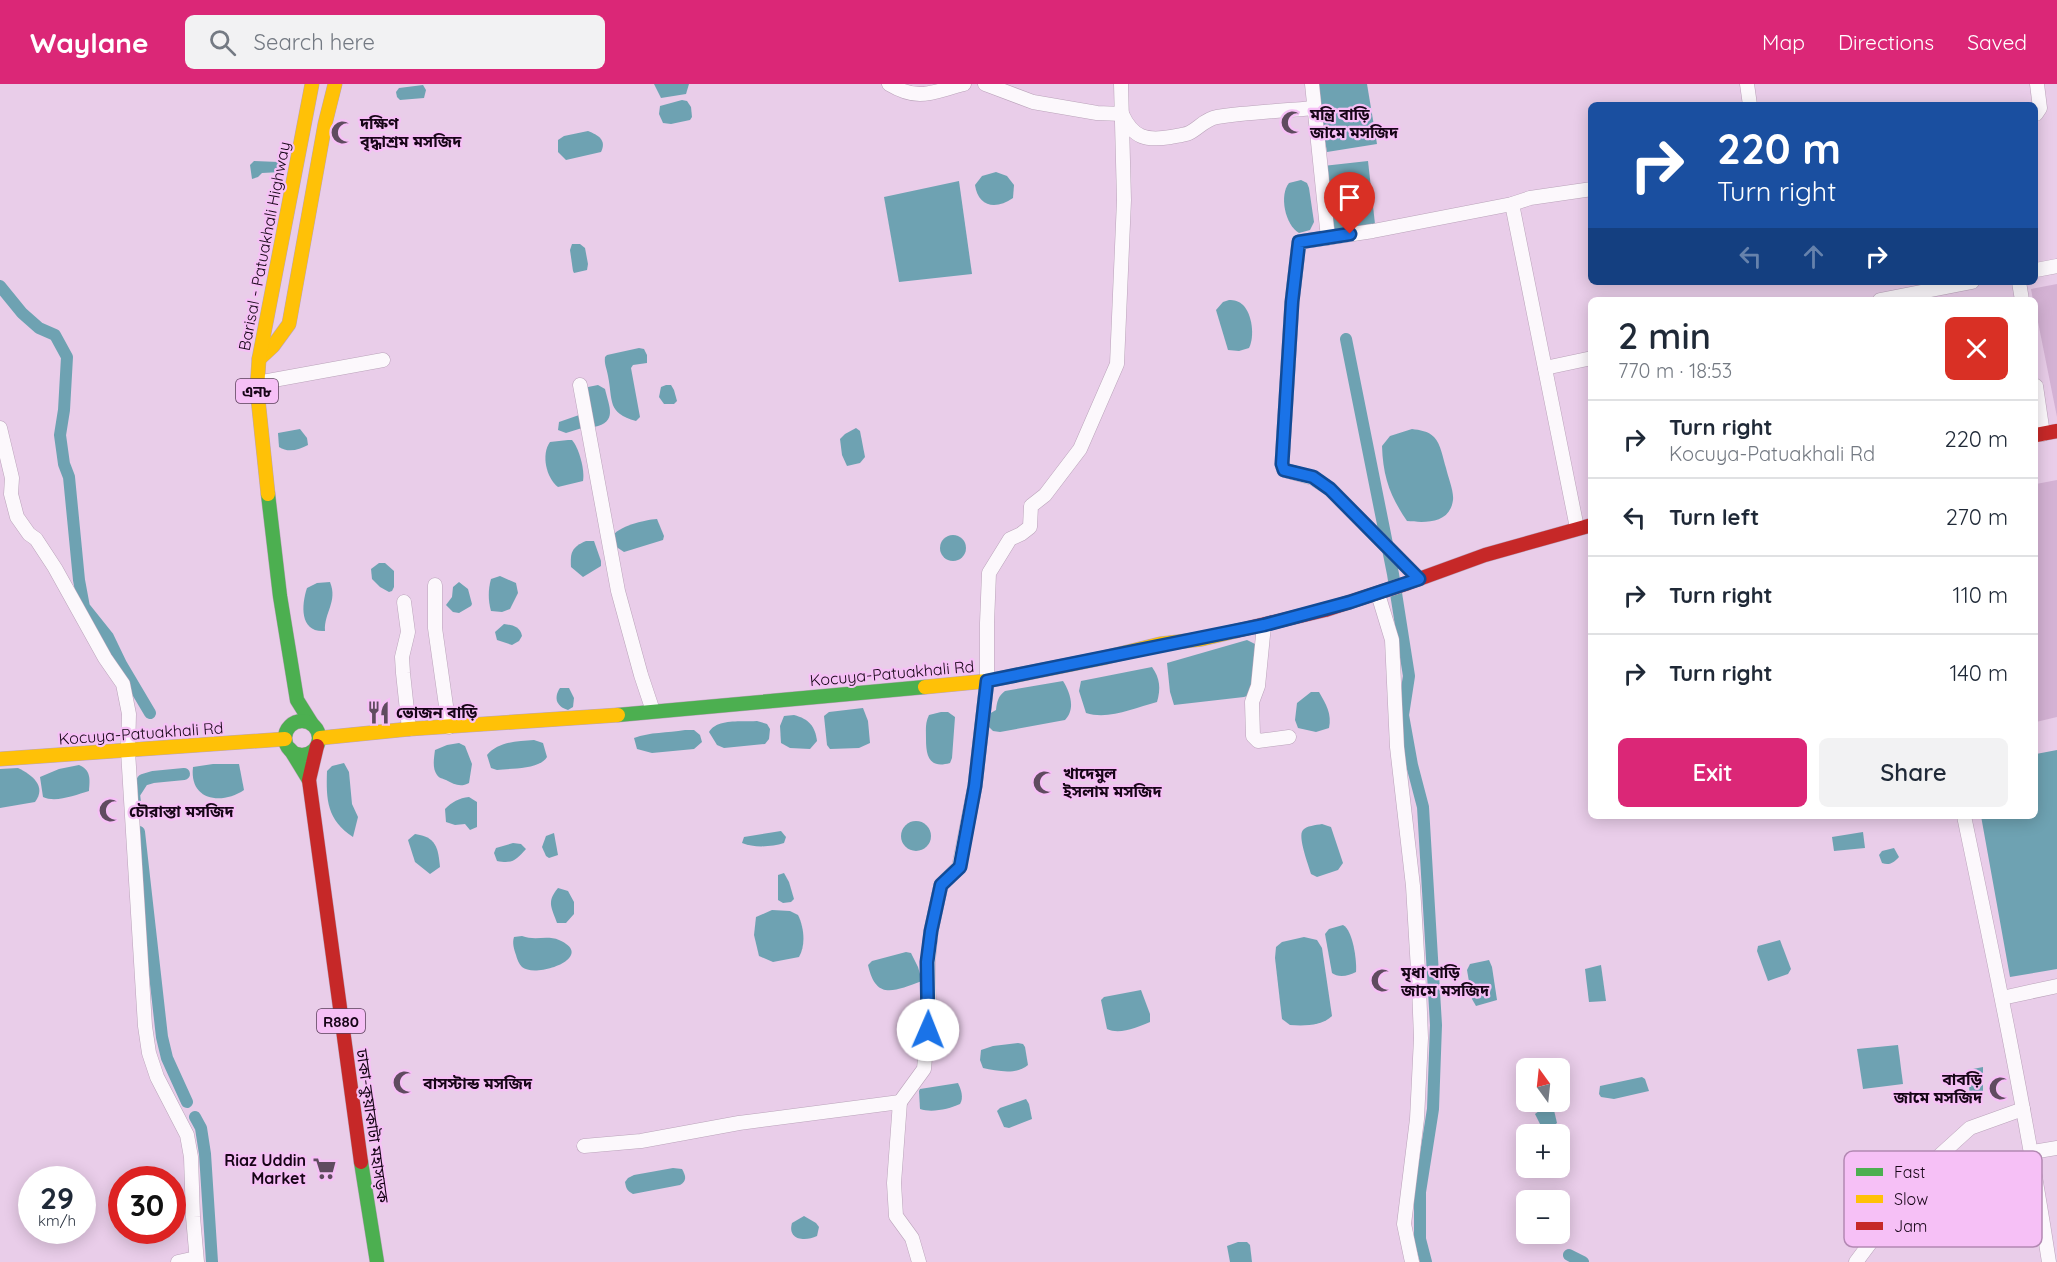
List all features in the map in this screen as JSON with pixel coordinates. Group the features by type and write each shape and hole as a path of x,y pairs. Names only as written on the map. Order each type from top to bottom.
{"main road":[{"name":"Barisal - Patuakhali Highway","path":"288,738 297,700 280,596 257,383 259,359 312,84"},
{"path":"259,359 273,346 289,324 334,84"},
{"name":"Kocuya-Patuakhali Rd","path":"318,742 409,729 581,718 987,681 1264,625 1325,610 1378,594 1485,555 1588,526"},
{"name":"Barisal - Patuakhali Highway","path":"297,700 312,724"},
{"path":"288,738 297,722 305,721 312,724"},
{"name":"এন৮","path":"312,724 318,730 318,742"},
{"path":"288,738 296,753 312,752 318,742"},
{"path":"288,738 309,780"},
{"name":"Kocuya-Patuakhali Rd","path":"0,759 288,738"},
{"path":"309,780 318,742"},
{"name":"ঢাকা-কুয়াকাটা মহাসড়ক","path":"309,780 359,1151 377,1262"}],"street":[{"path":"889,84 917,96 964,84"},
{"path":"985,84 1033,102 1097,113 1122,114"},
{"path":"920,1262 912,1238 896,1216 894,1183 900,1102 924,1069 929,1013 927,962 931,931 941,885 960,867 975,786 987,681 989,573 1010,539 1030,527 1030,506 1045,495 1080,449 1117,364 1124,200 1121,84"},
{"path":"1312,84 1328,238"},
{"path":"1748,84 1750,102"},
{"path":"2037,84 2040,108 2038,111"},
{"path":"1122,114 1133,131 1154,140 1189,133 1199,124 1215,117 1314,108"},
{"path":"1414,581 1395,555 1330,489 1313,477 1284,470 1282,464 1292,302 1299,242 1373,231 1512,204 1530,198 1588,190"},
{"path":"1512,204 1577,528"},
{"path":"2038,270 2057,266"},
{"path":"1911,297 1942,294 1964,285"},
{"path":"1545,368 1588,359"},
{"path":"257,383 383,360"},
{"path":"580,385 618,591 653,711"},
{"path":"2038,397 2045,434"},
{"path":"0,428 12,478 11,494 17,517 29,534 36,539 55,568 105,658 123,684 129,714 128,751 145,1026 149,1053 157,1077 187,1135 191,1157 197,1260 178,1262"},
{"path":"435,585 435,628 449,727"},
{"path":"1378,594 1392,640 1397,747 1413,886 1419,987 1420,1048 1417,1119 1404,1224 1412,1262"},
{"path":"404,602 408,632 402,657 409,729"},
{"path":"1264,625 1258,686 1252,702 1253,736 1258,741 1288,737"},
{"path":"1965,819 2032,1151"},
{"path":"2002,998 2057,986"},
{"path":"584,1146 641,1141 739,1123 900,1102"},
{"path":"1945,1151 1970,1128 2023,1109"},
{"path":"2038,1151 2057,1148"},
{"path":"2042,1217 2049,1262"},
{"path":"1856,1262 1867,1247"}],"shaded area":[{"path":"2057,284 2057,417 2038,322 2038,297 2032,297 2031,289"},
{"path":"2057,480 2057,717 2038,722 2038,484"}],"water":[{"path":"654,84 689,84 686,94 661,98"},
{"path":"1315,84 1367,84 1377,144 1327,152"},
{"path":"423,85 426,90 424,98 400,100 397,97 396,92 399,88"},
{"path":"682,100 687,101 691,107 690,120 671,124 663,123 659,114 660,106"},
{"path":"588,131 602,141 601,152 566,160 558,152 558,140 564,136"},
{"path":"254,161 279,162 282,165 281,172 262,173 252,179 250,165"},
{"path":"1368,161 1375,224 1335,230 1328,204 1323,166"},
{"path":"996,172 1007,176 1014,185 1013,198 994,205 980,198 975,185 982,176"},
{"path":"1301,180 1307,183 1309,188 1314,222 1310,230 1299,233 1287,217 1284,195 1289,183"},
{"path":"959,181 972,274 899,282 884,197"},
{"path":"572,244 580,244 585,248 587,270 574,273 570,250"},
{"path":"1229,300 1241,304 1249,314 1252,331 1249,348 1239,351 1228,350 1216,310 1223,302"},
{"path":"639,348 644,349 647,363 633,365 631,368 640,417 636,421 620,414 613,405 605,357"},
{"path":"598,385 605,389 610,413 609,418 602,425 594,427 587,389"},
{"path":"671,385 674,390 677,401 674,404 664,404 659,397 661,387"},
{"path":"582,414 582,428 566,433 558,430 559,422"},
{"path":"856,428 860,431 865,457 860,463 847,466 842,455 840,439"},
{"path":"300,429 307,438 308,445 294,450 279,447 278,433"},
{"path":"1412,429 1427,432 1436,440 1442,452 1452,488 1453,500 1447,514 1429,522 1407,521 1392,494 1384,467 1382,446 1390,436"},
{"path":"572,440 582,465 583,481 558,487 550,478 546,466 547,447 550,442"},
{"path":"657,519 664,536 663,540 624,552 615,546 612,537 615,533 639,522"},
{"path":"953,535 962,539 966,548 962,557 953,561 944,557 940,548 944,539"},
{"path":"586,541 594,541 601,566 583,577 571,567 571,557 575,548"},
{"path":"379,563 385,563 394,571 392,591 389,592 380,587 372,579 371,569"},
{"path":"500,576 516,583 518,593 510,609 502,612 491,611 489,587 491,579"},
{"path":"330,582 332,601 326,618 325,631 311,628 304,617 303,610 307,588 317,583"},
{"path":"459,582 468,589 472,604 459,613 453,612 446,605 452,597 453,587"},
{"path":"504,624 518,628 522,636 519,641 512,645 497,640 495,632"},
{"path":"1247,640 1255,644 1258,661 1253,694 1174,705 1170,692 1167,663"},
{"path":"1152,667 1159,684 1157,702 1113,714 1086,713 1079,691 1081,681"},
{"path":"1063,681 1070,695 1071,706 1065,720 1000,732 993,731 989,727 989,714 996,710 998,699 1005,691"},
{"path":"560,688 569,688 574,698 573,707 568,710 557,702"},
{"path":"1311,692 1319,692 1330,718 1329,728 1316,732 1298,728 1295,720 1297,703"},
{"path":"863,708 868,721 870,743 859,748 830,749 827,745 824,716 829,712"},
{"path":"948,712 955,717 952,758 950,763 937,764 933,763 928,756 926,727 929,715"},
{"path":"794,715 807,721 815,731 817,741 810,749 790,748 781,743 780,726 784,716"},
{"path":"757,721 767,724 770,729 769,739 765,744 724,748 717,745 709,732 724,723"},
{"path":"694,730 700,735 702,742 694,749 652,753 637,749 634,738 652,734"},
{"path":"534,740 543,743 547,757 543,761 524,768 497,770 491,768 487,755 497,747"},
{"path":"459,743 465,746 472,764 469,783 463,785 454,784 439,777 434,766 435,750"},
{"path":"2057,750 2057,969 2010,977 1982,819 2038,819 2038,754"},
{"path":"344,763 349,772 352,804 358,817 353,837 338,824 328,800 327,771 332,766"},
{"path":"239,764 244,790 226,798 209,797 202,793 196,787 193,767"},
{"path":"79,765 88,772 89,791 60,799 43,797 40,777 59,769"},
{"path":"18,768 33,778 39,786 38,796 35,802 0,808 0,769"},
{"path":"469,797 477,802 477,827 470,830 465,824 455,825 446,822 445,809 462,798"},
{"path":"916,821 926,826 931,836 926,846 916,851 906,846 901,836 906,826"},
{"path":"1322,824 1331,827 1343,863 1338,870 1317,877 1311,874 1301,838 1306,828"},
{"path":"781,831 786,837 784,843 752,846 742,843 744,837"},
{"path":"1863,832 1865,848 1834,851 1832,837"},
{"path":"554,833 558,855 549,858 542,847 546,836"},
{"path":"415,834 432,840 437,849 440,867 430,874 415,862 408,840"},
{"path":"513,843 521,844 526,849 514,860 497,861 494,853 496,848"},
{"path":"1894,848 1899,857 1890,864 1882,863 1879,855 1882,851"},
{"path":"784,873 794,899 783,903 778,900 778,875"},
{"path":"558,888 568,891 574,902 574,914 566,923 557,923 552,909 552,897"},
{"path":"772,910 790,911 798,915 803,936 803,947 799,957 773,962 759,956 754,935 756,917"},
{"path":"1343,925 1352,939 1356,972 1340,976 1332,973 1325,934 1329,929"},
{"path":"514,937 559,940 569,947 572,953 568,959 550,968 529,970 522,967 514,948"},
{"path":"1304,937 1317,940 1322,948 1332,1016 1318,1024 1290,1025 1282,1019 1275,958 1276,947 1282,942"},
{"path":"1780,940 1791,969 1788,974 1768,981 1757,951 1758,946"},
{"path":"906,952 911,953 922,981 895,990 881,989 871,976 868,965 872,961"},
{"path":"1489,960 1497,1000 1476,1006 1472,999 1467,970 1470,964"},
{"path":"1601,965 1606,1001 1589,1002 1585,969"},
{"path":"1141,990 1150,1014 1150,1022 1123,1031 1107,1029 1101,1000 1104,997"},
{"path":"1018,1043 1025,1047 1028,1065 1013,1071 983,1068 980,1060 981,1050"},
{"path":"1898,1045 1903,1084 1863,1089 1857,1049"},
{"path":"1983,1067 1983,1098 1970,1099 1968,1070"},
{"path":"1642,1077 1649,1091 1614,1099 1601,1097 1599,1094 1600,1086"},
{"path":"958,1083 962,1096 960,1104 940,1110 920,1109 920,1089"},
{"path":"1026,1099 1032,1119 1009,1128 1004,1127 997,1111"},
{"path":"1554,1112 1557,1123 1540,1124 1535,1114"},
{"path":"673,1168 682,1169 685,1180 680,1185 633,1194 626,1188 625,1182 634,1175"},
{"path":"804,1216 819,1227 817,1236 802,1239 792,1233 792,1223"},
{"path":"1247,1242 1250,1245 1252,1262 1230,1262 1227,1246"}],"waterway":[{"path":"0,286 22,313 39,328 55,335 67,357 60,435 64,464 69,477 79,580 84,607 108,637 150,713"},
{"path":"1346,339 1393,574 1409,676 1403,715 1412,765 1423,807 1436,1025 1433,1109 1420,1192 1420,1239 1426,1262"},
{"path":"135,803 134,794 143,780 184,774"},
{"path":"139,832 162,1037 167,1058 187,1102"},
{"path":"195,1117 201,1128 205,1154 212,1262"},
{"path":"1569,1255 1583,1262"}],"traffic: fast":[{"path":"268,494 280,596 297,700 312,724"},
{"path":"618,715 925,687"},
{"path":"302,721 314,726 319,738 314,750 302,755 290,750 285,738 290,726 302,721"},
{"path":"290,749 309,780"},
{"path":"361,1162 377,1262"}],"traffic: slow":[{"path":"268,494 257,389 259,359 312,84"},
{"path":"259,359 273,346 289,324 325,124 335,84"},
{"path":"925,687 987,681 1160,644 1202,639 1236,631"},
{"path":"320,738 409,729 618,715"},
{"path":"0,759 285,739"}],"traffic: jam":[{"path":"2038,435 2057,431"},
{"path":"1236,631 1325,610 1485,555 1588,526"},
{"path":"317,746 309,780 361,1162"}],"place":[{"name":"মন্ত্রি বাড়ি জামে মসজিদ","path":"1292,123"},
{"name":"দক্ষিণ বৃদ্ধাশ্রম মসজিদ","path":"342,132"},
{"name":"ভোজন বাড়ি","path":"378,712"},
{"name":"খাদেমুল ইসলাম মসজিদ","path":"1045,782"},
{"name":"চৌরাস্তা মসজিদ","path":"111,811"},
{"name":"মৃধা বাড়ি জামে মসজিদ","path":"1383,981"},
{"name":"বাসস্টান্ড মসজিদ","path":"405,1083"},
{"name":"বাবড়ি জামে মসজিদ","path":"2000,1088"},
{"name":"Riaz Uddin Market","path":"324,1169"}],"route":[{"path":"928,1030 927,962 931,931 941,885 960,867 975,786 987,681 1160,644 1202,639 1264,625 1325,610 1419,579 1330,489 1313,477 1284,470 1282,464 1292,302 1299,242 1350,234"}]}
